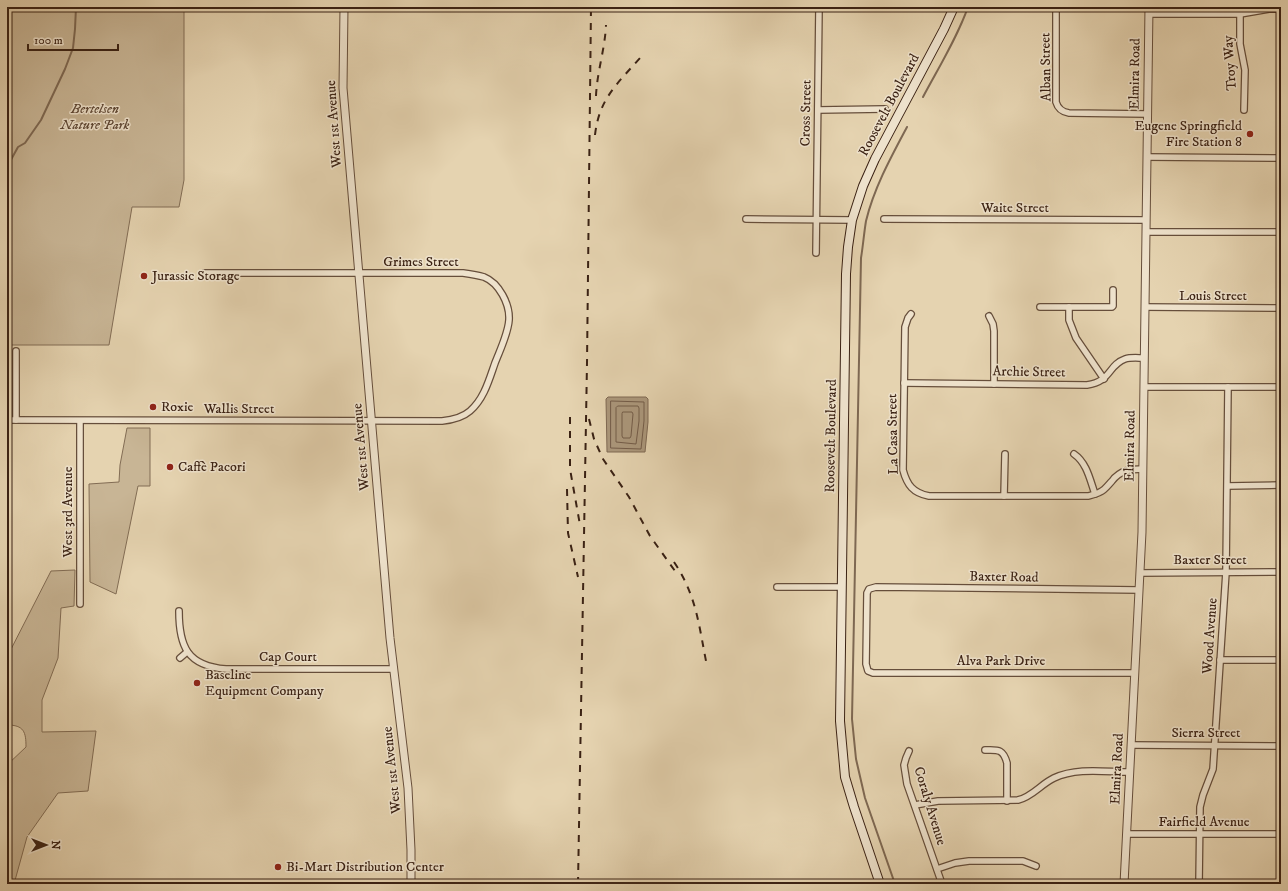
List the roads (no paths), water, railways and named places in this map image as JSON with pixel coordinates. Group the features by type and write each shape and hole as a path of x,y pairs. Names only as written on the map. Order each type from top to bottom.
{"main road":[{"name":"Roosevelt Boulevard","path":"880,884 845,777 840,721 846,274 848,247 852,220 874,159 944,29 954,7"}],"street":[{"name":"West 1st Avenue","path":"344,7 343,88 393,669 408,788 411,835 411,884"},
{"name":"Cross Street","path":"816,253 819,7"},
{"name":"Alban Street","path":"1056,7 1056,102 1059,109 1063,113 1069,114 1147,114"},
{"path":"1149,11 1240,14 1269,9 1281,9"},
{"name":"Elmira Road","path":"1124,884 1142,532 1149,11"},
{"name":"Troy Way","path":"1240,14 1240,44 1245,70 1244,110"},
{"path":"818,110 885,110"},
{"path":"1147,157 1281,158"},
{"path":"746,219 852,220"},
{"name":"Waite Street","path":"884,220 1146,220"},
{"path":"1146,232 1281,232"},
{"name":"Grimes Street","path":"205,273 463,274 485,278 493,283 502,294 508,307 509,320 485,390 480,400 470,412"},
{"path":"1040,307 1112,307 1113,290"},
{"path":"1070,307 1070,320 1079,342 1104,379 1118,363 1131,358 1144,358"},
{"name":"Louis Street","path":"1145,307 1281,308"},
{"name":"La Casa Street","path":"911,314 905,327 903,470 908,485 914,491 929,496 1082,497 1101,492 1120,473 1132,469 1143,469"},
{"path":"989,316 993,324 994,331 994,384"},
{"path":"16,351 16,420"},
{"name":"Archie Street","path":"904,383 1087,385 1104,379"},
{"path":"1144,386 1281,387"},
{"name":"Wood Avenue","path":"1199,884 1200,807 1213,769 1226,572 1228,387"},
{"name":"Wallis Street","path":"7,420 442,421 461,417 470,412"},
{"name":"West 3rd Avenue","path":"80,421 80,604"},
{"path":"1004,496 1005,454"},
{"path":"1074,454 1085,466 1095,494"},
{"path":"1228,486 1281,485"},
{"name":"Baxter Street","path":"1140,573 1281,572"},
{"path":"776,587 842,587"},
{"name":"Baxter Road","path":"868,671 866,664 867,593 872,587 1139,590"},
{"path":"179,611 180,634 187,652 180,658"},
{"name":"Cap Court","path":"187,652 194,659 202,663 220,668 393,669"},
{"path":"1220,660 1281,660"},
{"name":"Alva Park Drive","path":"868,671 876,673 1135,673"},
{"name":"Sierra Street","path":"1132,745 1281,746"},
{"path":"985,750 998,750 1003,752 1006,757 1007,801"},
{"name":"Coraly Avenue","path":"910,751 904,765 905,775 942,884"},
{"path":"915,805 938,800 1018,800 1025,798 1044,783 1069,773 1082,771 1130,772"},
{"name":"Fairfield Avenue","path":"1127,834 1281,834"},
{"path":"937,869 970,860 1023,861 1036,866"}],"water":[{"path":"608,397 646,397 648,399 648,422 645,452 607,452 606,399"}],"waterway":[{"path":"7,167 18,147 25,143 41,120 65,69 73,48 76,7"},
{"path":"923,97 953,41 968,7"},
{"path":"895,884 865,798 856,759 852,719 861,258 869,209 884,173 907,127"}],"railway":[{"path":"578,884 587,363 591,7"},
{"path":"596,96 606,25"},
{"path":"595,135 600,111 610,93 640,58"},
{"path":"570,417 570,469 580,525"},
{"path":"589,419 594,439 603,459 629,497 650,536 675,571"},
{"path":"567,489 568,533 578,577"},
{"path":"674,562 688,587 696,612 707,666"}],"place":[{"name":"Eugene Springfield Fire Station 8","path":"1250,134"},
{"name":"Jurassic Storage","path":"144,276"},
{"name":"Roxie","path":"153,407"},
{"name":"Caffè Pacori","path":"170,467"},
{"name":"Baseline Equipment Company","path":"197,683"},
{"name":"Bi-Mart Distribution Center","path":"278,867"}],"park label":[{"name":"Bertelsen Nature Park","path":"95,118"}]}
